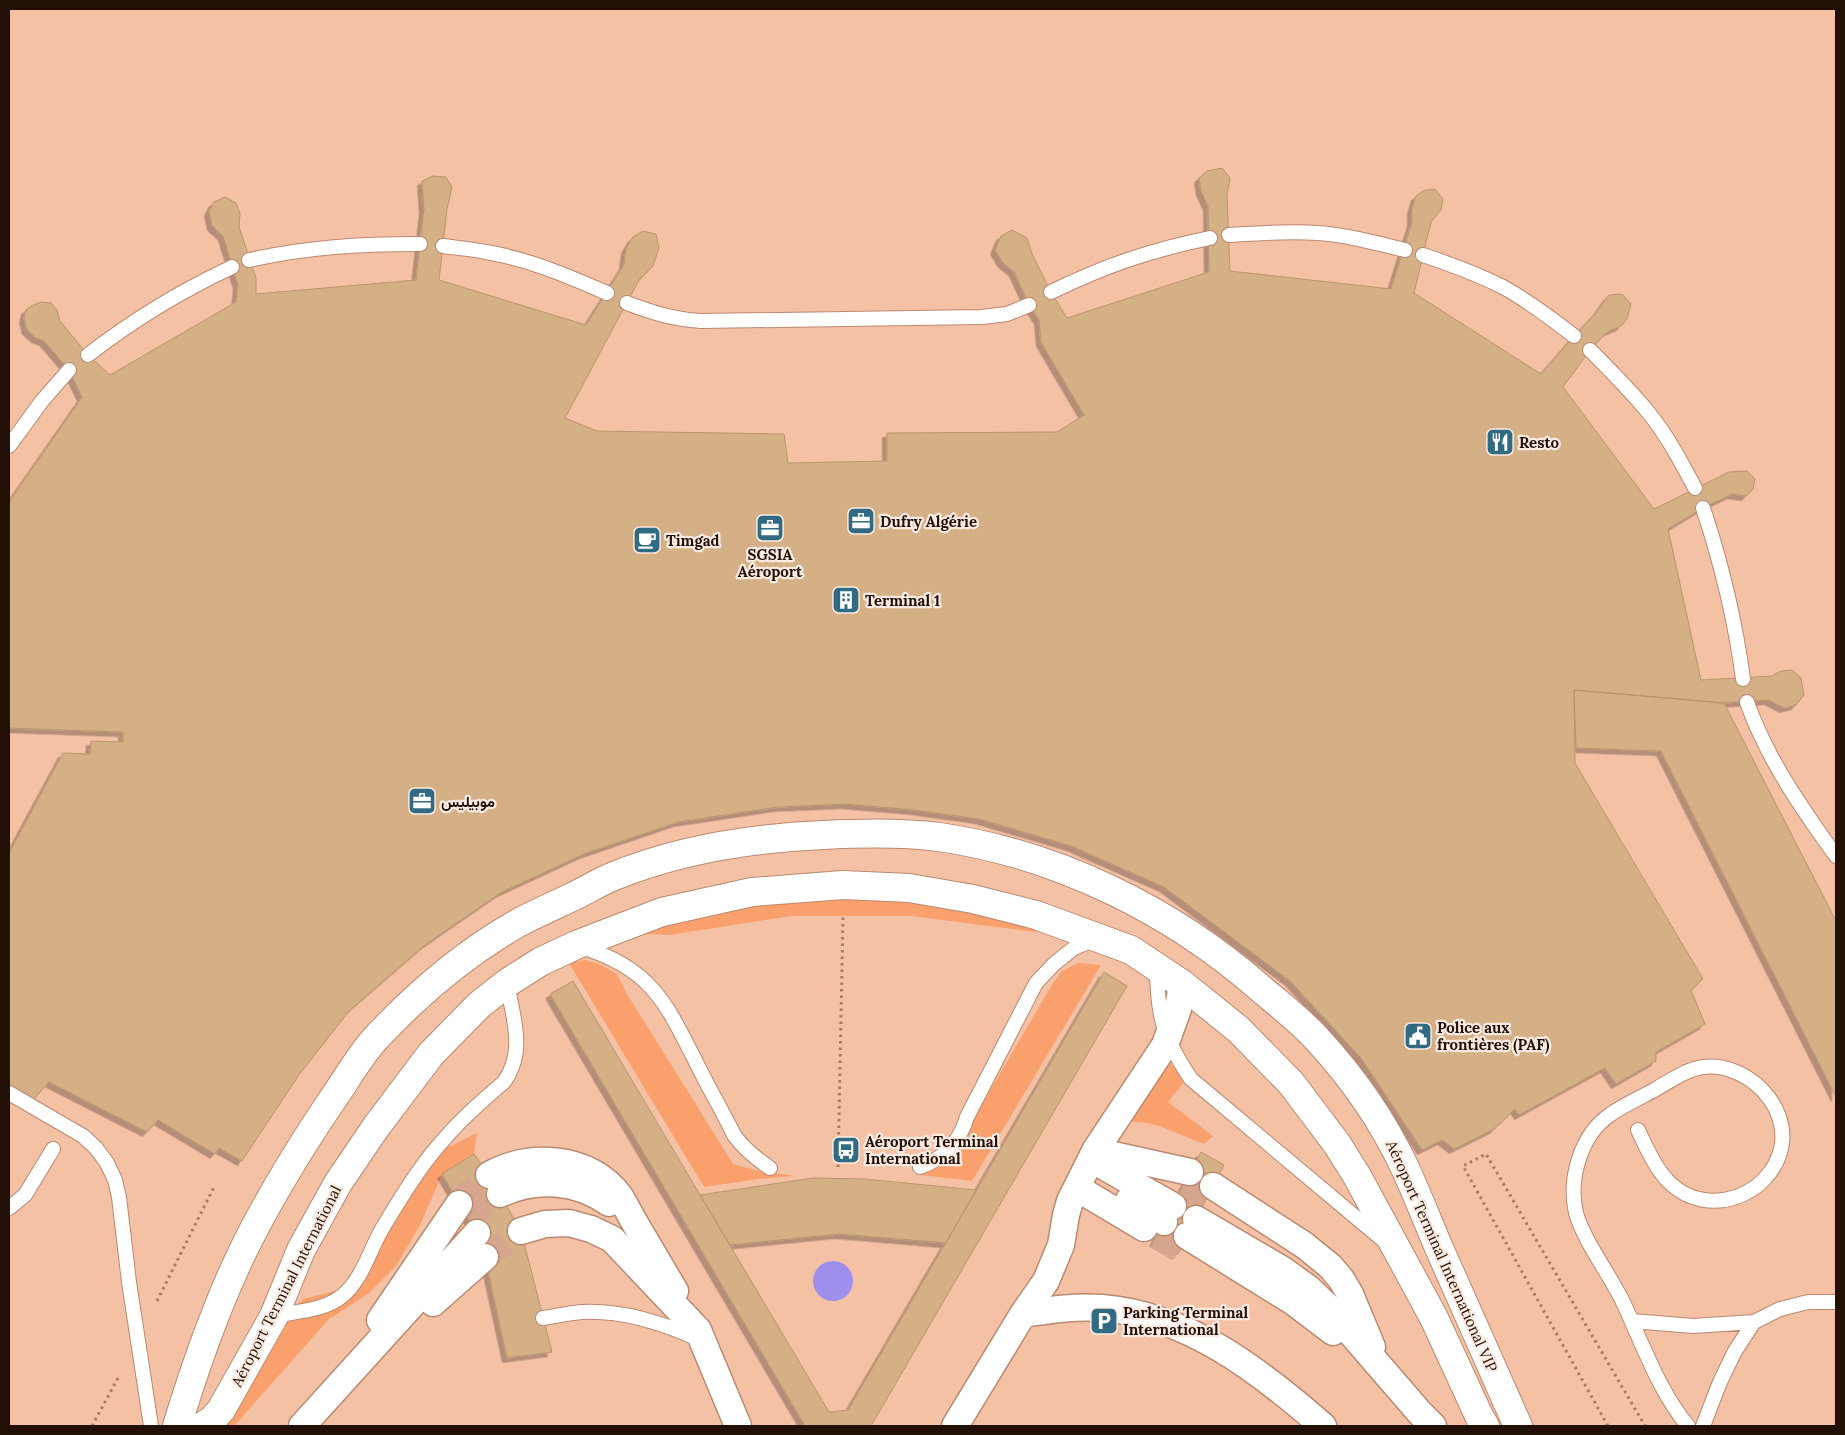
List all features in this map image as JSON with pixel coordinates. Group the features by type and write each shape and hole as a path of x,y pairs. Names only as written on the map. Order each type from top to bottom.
{"main road":[{"name":"Aéroport Terminal International VIP","path":"177,1426 193,1374 216,1312 242,1252 273,1194 307,1138 370,1045 403,1011 438,980 476,951 516,925 614,876 659,861 704,850 778,838 845,834 892,834 939,838 1027,858 1069,872 1111,890 1151,910 1195,937 1237,967 1315,1037 1350,1077 1380,1120 1404,1167 1518,1426"},
{"name":"Aéroport Terminal International","path":"203,1426 221,1410 274,1316 302,1250 338,1183 376,1127 431,1054 480,1005 507,983 540,962 662,912 752,892 843,885 909,888 973,898 1036,915 1131,950 1182,984 1238,1029 1291,1083 1337,1144 1401,1255 1434,1318 1480,1418 1486,1426"}],"street":[{"path":"955,1426 1023,1314 1046,1281 1061,1245 1066,1215 1087,1168 1156,1062 1168,1039 1178,1009 1182,984"},
{"path":"700,1335 614,1223 599,1212 582,1204 563,1199 544,1198 525,1202 499,1192 501,1168 526,1161 551,1160 577,1166 599,1177 618,1195 700,1335 738,1426"},
{"path":"1087,1168 1174,1204"},
{"path":"1087,1168 1174,1204"},
{"path":"1087,1168 1174,1204"},
{"path":"1197,1218 1311,1250 1330,1266 1350,1294 1381,1369"},
{"path":"1197,1218 1381,1369"},
{"path":"1197,1218 1283,1270 1308,1288 1434,1426"},
{"path":"521,1231 545,1224 569,1223 591,1229 612,1239 700,1335"},
{"path":"302,1426 472,1228 328,1397"},
{"path":"1023,1314 1062,1308 1102,1308 1142,1314 1179,1326 1215,1345 1246,1366 1323,1426"}],"lane":[{"path":"1229,235 1274,232 1318,233 1362,239 1405,250"},
{"path":"1051,292 1128,258 1168,246 1210,238"},
{"path":"249,260 290,251 334,246 420,244"},
{"path":"443,246 486,252 527,262 568,276 607,293"},
{"path":"1423,255 1464,269 1502,287 1540,310 1574,336"},
{"path":"88,355 122,329 157,306 194,285 232,267"},
{"path":"627,303 655,314 676,319 701,321 982,317 1007,314 1028,305"},
{"path":"1590,350 1621,380 1649,413 1674,450 1695,488"},
{"path":"9,446 42,401 69,370"},
{"path":"1703,508 1728,592 1737,635 1743,679"},
{"path":"1747,702 1765,748 1836,856"},
{"path":"920,1167 934,1162 956,1144 967,1118 1036,983 1054,964 1074,948 1098,938"},
{"path":"576,946 603,954 628,967 650,985 676,1022 734,1135 743,1148 770,1168"},
{"path":"1157,967 1157,997 1163,1026 1174,1054 1191,1079 1401,1255"},
{"path":"274,1316 322,1306 334,1302 343,1295 358,1276 383,1227 412,1181 446,1137 504,1082 512,1072 518,1047 507,983"},
{"path":"1638,1130 1657,1167 1672,1184 1692,1197 1714,1201 1737,1198 1758,1187 1772,1170 1781,1148 1781,1127 1774,1106 1762,1088 1744,1075 1723,1068 1702,1067 1680,1076 1611,1114 1596,1127 1584,1147 1577,1168 1574,1190 1576,1213 1585,1233 1610,1276 1663,1386 1680,1417 1688,1426"},
{"path":"9,1093 82,1136 96,1148 115,1180 120,1197 151,1426"},
{"path":"9,1208 24,1195 53,1149"},
{"path":"1632,1321 1693,1326 1754,1322 1780,1309 1808,1302 1836,1302"},
{"path":"543,1318 582,1312 613,1313 643,1318 700,1335"},
{"path":"1702,1426 1735,1351 1754,1322"}],"path":[{"path":"838,1167 843,885"},
{"path":"1608,1426 1463,1166 1486,1154 1645,1426"},
{"path":"92,1426 214,1188"}],"shaded area":[{"path":"830,889 1034,922 1036,932 912,916 791,916 669,935 646,934 645,923"},
{"path":"585,960 599,964 617,974 627,994 733,1164 755,1170 794,1176 704,1187 569,963"},
{"path":"1078,963 1101,965 972,1181 922,1175 948,1162 1053,983 1062,971"},
{"path":"1151,1063 1171,1064 1185,1081 1168,1102 1213,1136 1204,1144 1159,1126 1141,1122 1114,1122"},
{"path":"477,1133 474,1154 442,1175 420,1225 396,1266 368,1294 329,1319 234,1426 220,1426 290,1313 303,1299 335,1291 358,1277 433,1155"},
{"path":"833,1261 847,1267 853,1281 847,1295 833,1301 819,1295 813,1281 819,1267"}],"building":[{"name":"Terminal 1","path":"1222,168 1230,178 1227,195 1230,271 1391,289 1412,222 1412,209 1416,196 1425,190 1435,189 1443,199 1441,210 1431,222 1414,293 1541,374 1596,313 1609,295 1622,294 1631,304 1627,319 1621,326 1607,332 1590,350 1563,387 1654,509 1729,472 1747,471 1755,479 1753,489 1746,496 1732,494 1703,508 1668,529 1701,680 1772,676 1781,671 1792,670 1801,678 1804,695 1796,705 1784,708 1769,700 1724,703 1574,690 1575,763 1703,979 1691,990 1705,1024 1656,1052 1656,1061 1616,1084 1605,1068 1519,1115 1515,1109 1494,1129 1454,1149 1442,1140 1422,1150 1361,1058 1290,981 1164,887 1071,846 979,819 915,810 845,804 778,807 678,822 584,854 500,893 425,945 349,1011 299,1075 242,1161 219,1148 215,1154 158,1120 147,1132 49,1082 33,1100 9,1085 9,853 63,753 90,754 91,741 123,742 123,732 9,728 9,502 82,397 69,370 44,341 36,338 27,330 24,318 26,310 31,306 41,302 51,303 57,310 60,321 88,355 110,375 236,302 238,285 223,236 212,226 209,211 214,202 225,197 236,203 240,214 239,227 256,278 256,294 416,280 424,209 422,181 433,176 446,177 452,187 447,209 439,280 586,325 624,265 626,249 633,237 643,231 656,234 659,248 653,266 639,280 565,418 597,431 784,434 788,463 887,461 887,433 1057,432 1084,415 1041,342 1039,320 1029,305 1014,272 1003,263 995,250 1001,236 1012,230 1027,238 1032,254 1051,292 1067,318 1209,272 1208,206 1201,191 1199,178 1207,171"},
{"path":"1574,690 1724,703 1836,921 1836,1097 1661,751 1576,748"},
{"path":"1104,972 1127,986 871,1426 805,1426 550,994 573,981 829,1412 848,1410"},
{"path":"1201,1152 1224,1165 1178,1254 1154,1242"},
{"path":"474,1154 489,1175 521,1231 552,1352 507,1358 485,1257 477,1233 442,1174"},
{"path":"813,1178 865,1179 976,1190 946,1243 839,1234 730,1245 700,1195"}],"tunnel":[{"path":"459,1204 479,1182 489,1175"},
{"path":"1183,1186 1207,1199"},
{"path":"469,1219 482,1205 500,1194"},
{"path":"485,1257 521,1231"},
{"path":"1157,1236 1180,1250"}],"place":[{"name":"Resto","path":"1500,442"},
{"name":"Dufry Algérie","path":"861,521"},
{"name":"SGSIA Aéroport","path":"770,528"},
{"name":"Timgad","path":"647,540"},
{"name":"Terminal 1","path":"846,600"},
{"name":"موبيليس","path":"422,801"},
{"name":"Police aux frontières (PAF)","path":"1418,1036"},
{"name":"Aéroport Terminal International","path":"846,1150"},
{"name":"Parking Terminal International","path":"1104,1321"}]}
